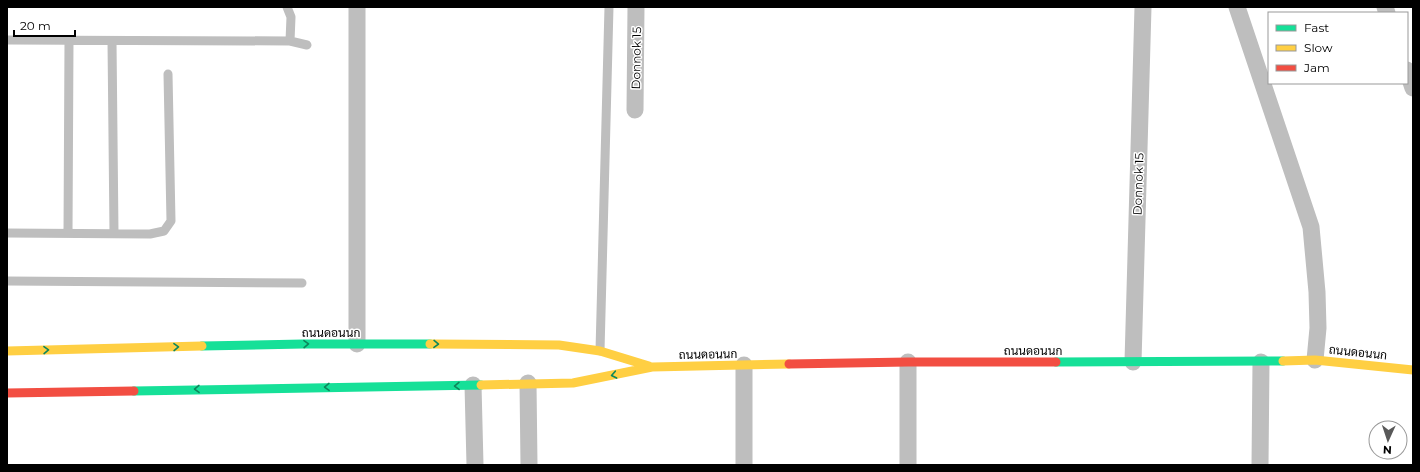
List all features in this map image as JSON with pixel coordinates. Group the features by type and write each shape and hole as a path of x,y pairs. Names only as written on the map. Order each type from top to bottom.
{"main road":[{"name":"ถนนดอนนก","path":"7,351 357,344 559,346 600,351 652,367"},
{"name":"ถนนดอนนก","path":"7,393 573,383 652,367 908,362 1261,362 1315,360 1413,370"}],"street":[{"path":"357,344 358,7"},
{"name":"Donnok 15","path":"635,110 636,7"},
{"name":"Donnok 15","path":"1132,362 1143,7"},
{"path":"1237,7 1311,227 1317,292 1318,328 1315,360"},
{"path":"1408,73 1413,88"},
{"path":"908,362 908,465"},
{"path":"1260,465 1261,362"},
{"path":"744,365 744,465"},
{"path":"528,383 529,465"},
{"path":"474,385 475,465"}],"lane":[{"path":"287,7 291,17 290,41"},
{"path":"600,351 609,7"},
{"path":"7,40 290,41 307,45"},
{"path":"68,233 69,41"},
{"path":"112,41 114,233"},
{"path":"7,233 150,234 164,232 170,221 168,74"},
{"path":"7,281 302,283"}],"traffic: fast":[{"path":"202,346 430,344"},
{"path":"1056,362 1283,361"},
{"path":"134,391 481,385"}],"traffic: slow":[{"path":"430,344 559,345 600,351 649,366"},
{"path":"7,351 202,346"},
{"path":"1283,361 1315,360 1413,370"},
{"path":"481,385 573,383 652,367 789,364"}],"traffic: jam":[{"path":"789,364 1056,362"},
{"path":"7,393 134,391"}]}
